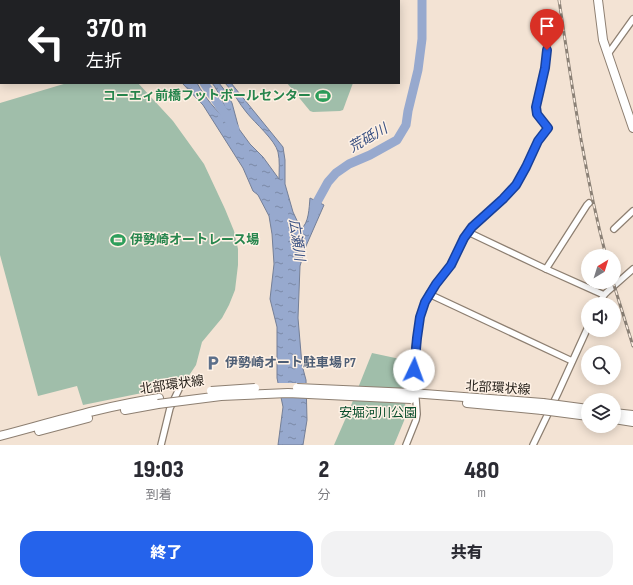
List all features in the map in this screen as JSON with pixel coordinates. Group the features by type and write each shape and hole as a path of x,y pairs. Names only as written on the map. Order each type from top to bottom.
{"street":[{"path":"598,0 603,40 633,128"},
{"path":"608,54 633,19"},
{"path":"406,445 417,414 413,396 414,370 417,338 425,302 429,294 451,265 464,238 476,221 511,191 526,167 538,141 548,128 537,114 536,107 545,68 549,23"},
{"path":"546,269 589,203"},
{"path":"614,229 633,211"},
{"path":"468,232 604,295 633,269"},
{"path":"429,294 572,361"},
{"path":"533,445 583,337"},
{"path":"161,445 170,408 179,389"},
{"name":"北部環状線","path":"0,438 158,401 270,393 413,396 542,407"},
{"path":"542,407 581,409"},
{"path":"542,407 581,415"},
{"path":"621,414 633,415"},
{"path":"621,420 633,422"}],"green space":[{"name":"伊勢崎オートレース場","path":"64,84 139,84 173,121 204,164 234,231 238,249 238,265 235,290 229,305 222,318 202,342 196,365 182,386 83,405 77,386 38,396 0,255 0,103"},
{"name":"コーエィ前橋フットボールセンター","path":"288,84 353,84 343,110 310,111"},
{"name":"安堀河川公園","path":"372,353 400,359 404,385 406,416 394,445 334,445 348,413"}],"water":[{"path":"183,84 198,84 211,104 228,122 227,113 223,102 213,84 220,84 232,103 239,129 250,144 263,157 279,179 279,159 276,147 244,109 226,84 232,84 283,147 285,160 285,184 293,212 301,229 306,223 310,198 324,205 306,246 300,266 298,318 302,365 306,380 307,420 303,445 278,445 283,407 277,378 277,327 270,299 274,264 269,216 258,195 253,191 243,168 203,105"}],"pier":[{"path":"276,383 308,383 309,398 279,398"}],"waterway":[{"name":"荒砥川","path":"314,214 317,202 328,182 336,173 349,164 370,155 397,140 406,125 418,70 422,39 422,0"},
{"name":"広瀬川","path":"205,84 235,129"}],"railway":[{"path":"559,0 585,161 604,249"},
{"path":"615,289 633,346"}],"place":[{"name":"コーエィ前橋フットボールセンター","path":"323,96"},
{"name":"伊勢崎オートレース場","path":"118,240"},
{"name":"伊勢崎オート駐車場 P7","path":"213,363"}],"route":[{"path":"414,370 414,356 420,317 429,294 455,259 464,238 476,221 503,199 516,185 538,141 548,128 537,114 536,110 545,68 547,50"}]}
